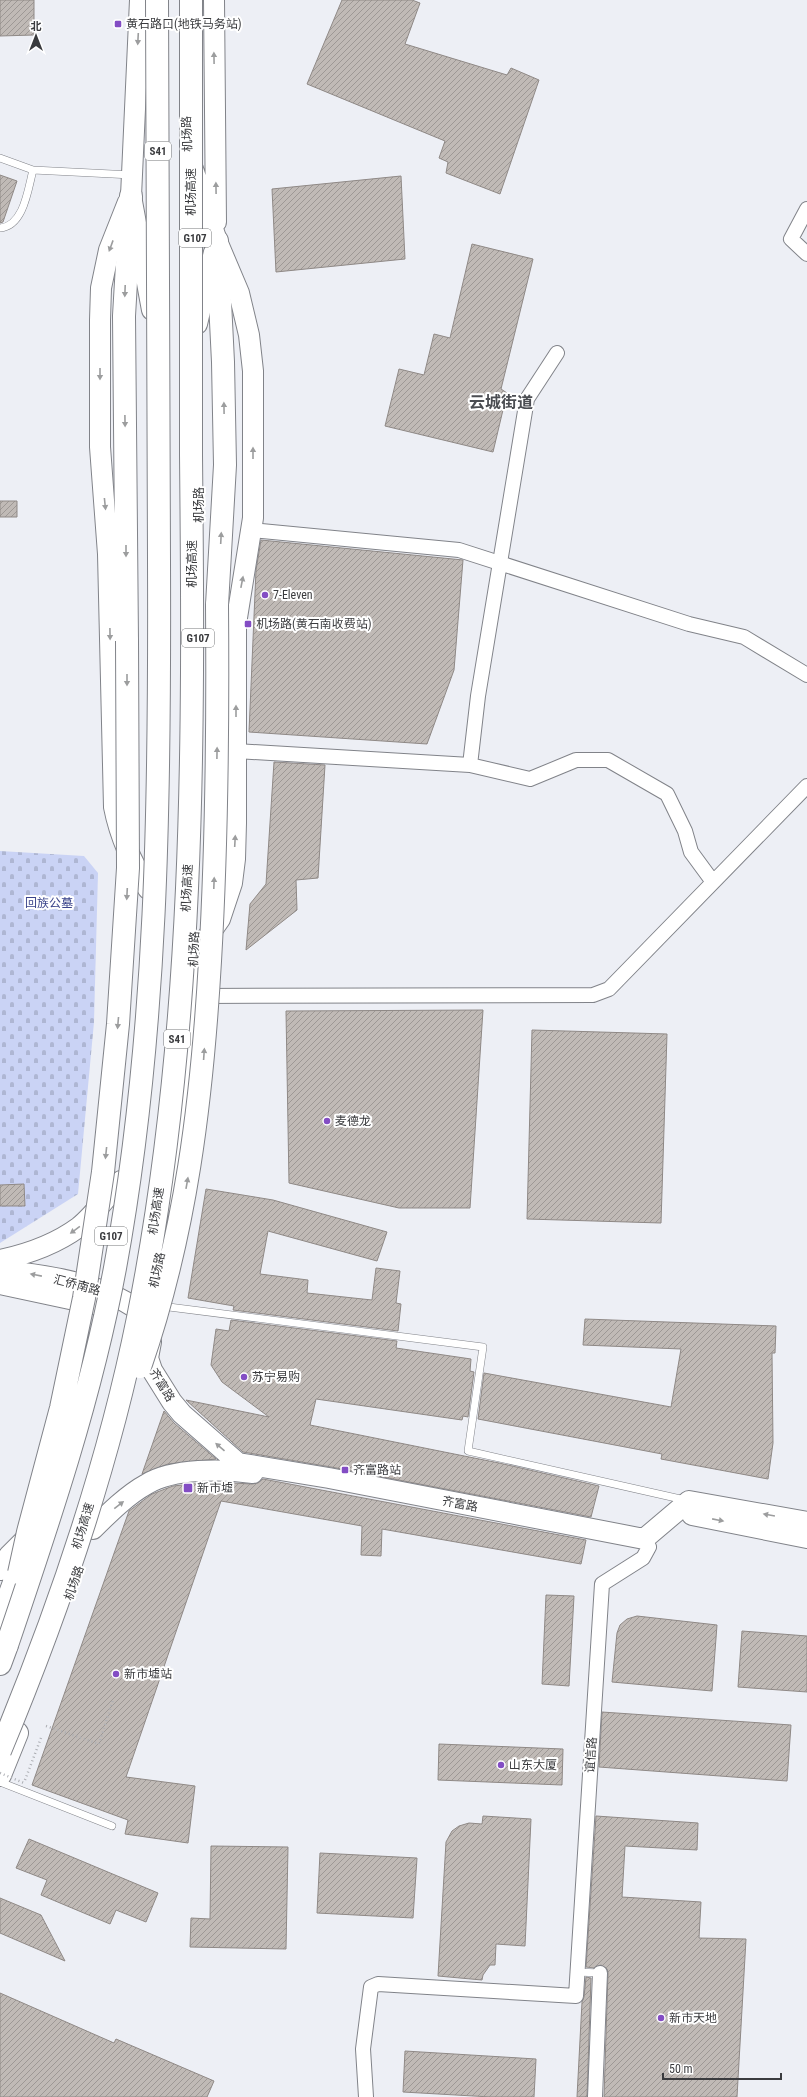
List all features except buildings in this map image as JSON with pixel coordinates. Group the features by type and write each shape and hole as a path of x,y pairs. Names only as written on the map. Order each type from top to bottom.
{"highway":[{"name":"S41","path":"4,1654 63,1479 76,1435 103,1326 125,1206 145,1049 156,875 160,667 157,0"},
{"name":"机场路","path":"0,1621 32,1535 64,1432 100,1298 121,1181 138,1043 148,889 154,414 153,314 162,165 162,0"},
{"name":"机场路","path":"0,1774 42,1671 93,1529 152,1311 155,1276 168,1217 180,1132 192,996 198,747 197,324 195,239 188,153 186,0"},
{"name":"机场高速","path":"0,1751 25,1691 69,1568 103,1459 137,1322 164,1149 181,990 188,858 192,688 191,0"},
{"path":"4,1654 28,1532 60,1408 84,1298 103,1172 118,1024 128,875 124,316 131,196"},
{"path":"69,1568 158,1310 178,1230 195,1140 206,1024 214,886 218,690 218,605 225,465 223,362 216,241"},
{"path":"0,1570 10,1556 32,1535"}],"main road":[{"path":"140,0 131,196 153,314"},
{"path":"197,324 216,241 214,0"},
{"path":"188,153 216,241 239,293 249,335 253,371 253,518 236,624 236,822 232,884 220,919 194,953"},
{"path":"131,196 109,250 101,288 100,440 108,554 114,807 122,840 134,866 148,889"},
{"path":"0,1260 29,1253 64,1237 83,1223 121,1181"},
{"name":"汇侨南路","path":"0,1270 62,1280 100,1298"},
{"name":"汇侨南路","path":"0,1284 100,1298 152,1311"},
{"name":"齐富路","path":"152,1311 148,1358 152,1370 179,1410 238,1463 329,1478 647,1543"},
{"name":"齐富路","path":"93,1529 113,1510 148,1483 175,1474 239,1471 324,1483 647,1543"},
{"path":"647,1543 689,1508 807,1522"},
{"path":"689,1508 807,1538"}],"street":[{"path":"807,209 791,239 807,254"},
{"path":"470,766 478,696 527,399 557,353"},
{"path":"251,530 459,550 689,624 744,637 807,676"},
{"path":"236,751 470,766 530,779 576,760 608,760 667,794 685,831 691,852 713,882"},
{"path":"192,996 593,996 609,989 807,786"},
{"name":"谊信路","path":"366,2097 363,2049 371,1987 378,1984 576,1996 602,1584 643,1558 647,1543"},
{"path":"595,2097 600,1973"}],"lane":[{"path":"0,158 33,170 132,175"},
{"path":"0,228 11,224 20,214 33,170"},
{"path":"152,1311 482,1347 468,1451 689,1508"},
{"path":"0,1782 112,1826"},
{"path":"577,1972 600,1973"}],"path":[{"path":"46,1726 99,1744 113,1700"},
{"path":"0,1774 24,1783 41,1738"}],"green space":[{"name":"回族公墓","path":"0,851 84,856 98,873 94,1022 78,1194 0,1243"}],"place":[{"name":"黄石路口(地铁马务站)","path":"118,24"},
{"name":"7-Eleven","path":"265,595"},
{"name":"机场路(黄石南收费站)","path":"248,624"},
{"name":"麦德龙","path":"327,1121"},
{"name":"苏宁易购","path":"244,1377"},
{"name":"齐富路站","path":"345,1470"},
{"name":"新市墟","path":"188,1488"},
{"name":"新市墟站","path":"116,1674"},
{"name":"山东大厦","path":"501,1765"},
{"name":"新市天地","path":"661,2018"}],"district":[{"name":"云城街道","path":"501,402"}]}
